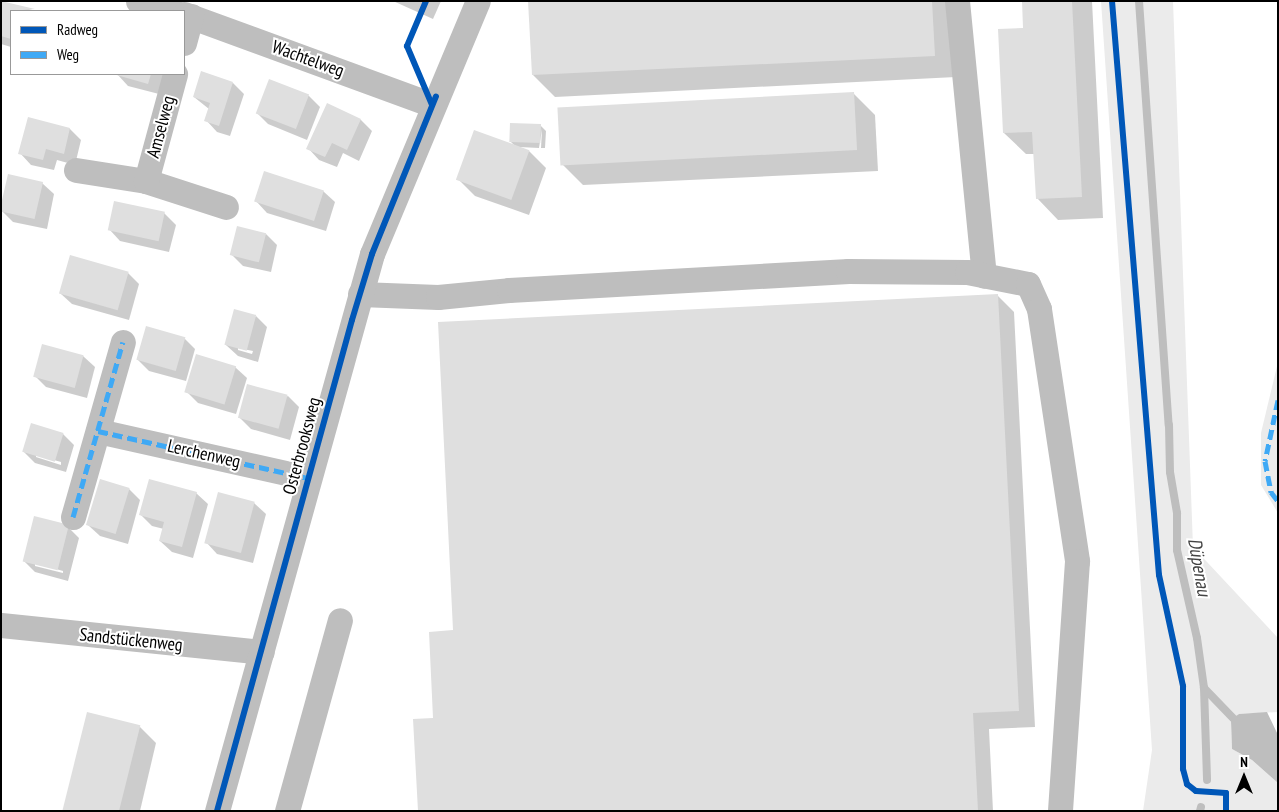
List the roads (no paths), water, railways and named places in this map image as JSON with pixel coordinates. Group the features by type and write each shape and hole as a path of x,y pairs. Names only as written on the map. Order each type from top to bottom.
{"street":[{"name":"Wachtelweg","path":"138,1 169,10"},
{"name":"Osterbrooksweg","path":"217,811 372,254 432,105 478,1"},
{"path":"957,1 984,276"},
{"name":"Wachtelweg","path":"185,15 432,105"},
{"name":"Amselweg","path":"146,181 175,75"},
{"name":"Amselweg","path":"76,170 146,181 226,208"},
{"path":"360,294 438,297 509,290 848,271 967,272 1028,284 1039,309 1077,560 1060,811"},
{"path":"73,517 123,342"},
{"name":"Lerchenweg","path":"98,431 309,478"},
{"path":"287,811 340,620"},
{"name":"Sandstückenweg","path":"1,625 262,652"}],"waterway":[{"name":"Düpenau","path":"1139,1 1169,425 1170,472 1177,513 1177,550 1197,638 1204,688 1233,718"},
{"name":"Düpenau","path":"1204,688 1207,780"},
{"name":"Düpenau","path":"1200,811 1201,807"}]}
